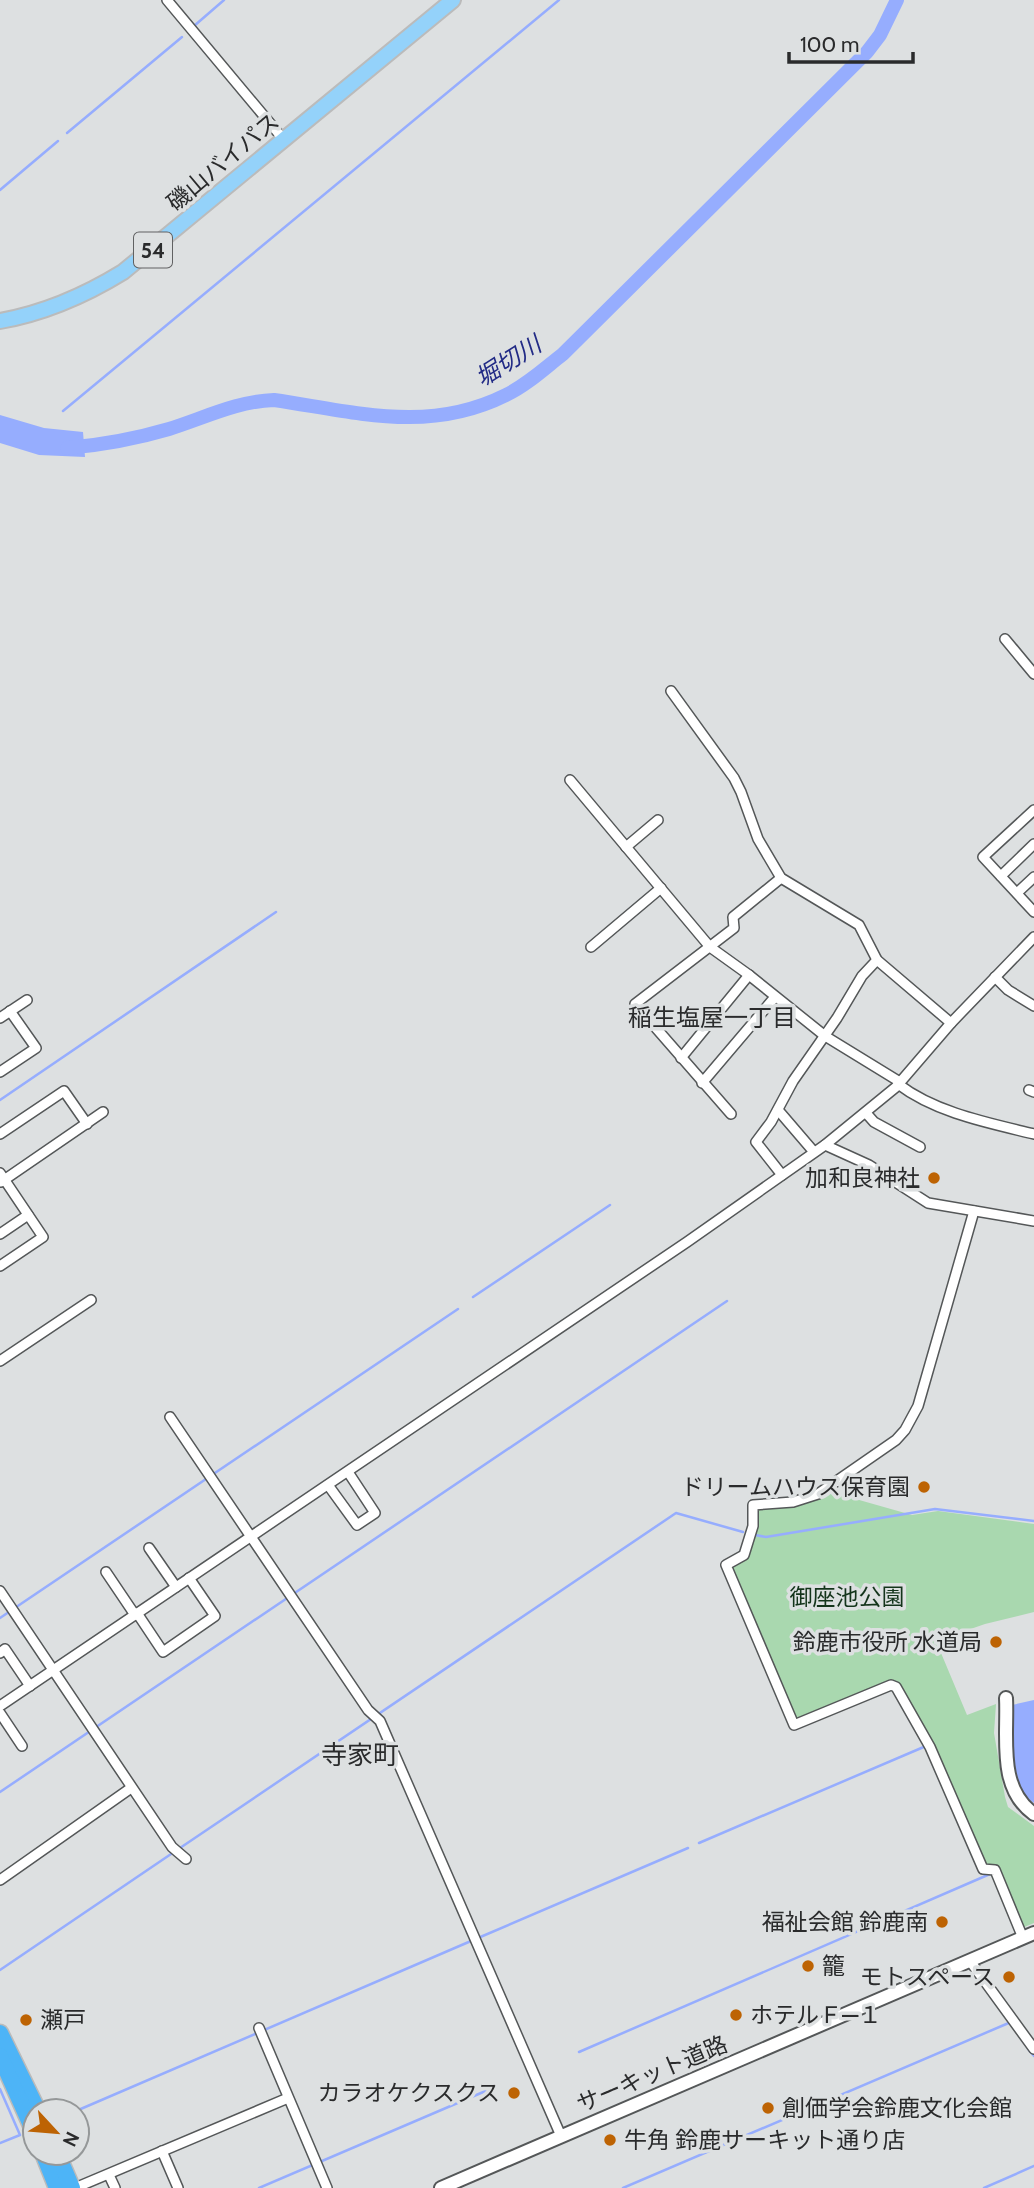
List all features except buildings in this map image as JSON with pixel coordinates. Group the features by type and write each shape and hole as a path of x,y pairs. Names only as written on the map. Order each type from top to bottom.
{"highway":[{"path":"0,2033 31,2097"},
{"path":"0,2056 21,2103"},
{"path":"49,2167 57,2188"},
{"path":"63,2167 73,2188"}],"main road":[{"name":"磯山バイパス","path":"0,321 31,315 66,303 124,272 453,0"}],"street":[{"path":"167,0 284,140"},
{"path":"1006,639 1034,674"},
{"path":"671,691 734,779 758,839 781,878 859,925 877,960 951,1023"},
{"path":"570,780 710,947 825,1036 899,1083 911,1094 958,1113 1034,1134"},
{"path":"1034,810 983,858 1034,912"},
{"path":"626,847 658,820"},
{"path":"1001,876 1034,844"},
{"path":"1017,893 1034,877"},
{"path":"731,1114 635,1004 734,928 733,917 781,878"},
{"path":"592,947 661,888"},
{"path":"0,1706 687,1242 825,1145 899,1083 951,1023 1034,937"},
{"path":"782,1175 755,1142 862,976 877,960"},
{"path":"681,1058 749,975"},
{"path":"995,977 1007,990 1034,1006"},
{"path":"702,1083 775,997"},
{"path":"0,1018 27,1000"},
{"path":"0,1072 36,1048 10,1011"},
{"path":"0,1135 64,1091 87,1124"},
{"path":"778,1110 814,1152"},
{"path":"0,1266 43,1237 2,1179 103,1112"},
{"path":"866,1113 874,1122 920,1147"},
{"path":"825,1145 869,1165 928,1203 1034,1221"},
{"path":"974,1211 918,1406 905,1430 896,1440 818,1494 793,1502 753,1505 753,1526 744,1555 726,1565 794,1725 891,1685 896,1687 930,1747 983,1869 995,1870 1029,1935"},
{"path":"0,1234 28,1215"},
{"path":"0,1361 92,1300"},
{"path":"170,1417 375,1716 391,1744 561,2136"},
{"path":"328,1485 357,1525 375,1513 348,1472"},
{"path":"149,1548 176,1587"},
{"path":"106,1572 163,1652 215,1616 189,1578"},
{"path":"0,1591 131,1788 179,1853"},
{"path":"0,1653 5,1650 30,1686"},
{"path":"1006,1698 1006,1751 1010,1776 1016,1796 1034,1814"},
{"path":"0,1713 22,1746"},
{"path":"0,1880 131,1788"},
{"name":"サーキット道路","path":"440,2188 1029,1935"},
{"path":"970,1961 1033,2046"},
{"path":"260,2031 327,2188"},
{"path":"73,2188 288,2098"},
{"path":"162,2151 178,2188"},
{"path":"109,2175 115,2188"}],"green space":[{"name":"御座池公園","path":"831,1492 912,1515 938,1511 1034,1524 1034,1612 985,1624 936,1641 967,1715 996,1704 994,1733 1008,1807 1034,1826 1034,1923 1022,1928 997,1867 984,1864 899,1684 799,1721 794,1718 729,1568 743,1561 751,1550 757,1511 810,1502"}],"water":[{"path":"0,415 44,428 83,432 85,457 39,455 0,443"},
{"path":"1034,1700 1034,1803 1022,1794 1014,1768 1012,1705"}],"waterway":[{"path":"194,26 224,0"},
{"path":"63,411 559,0"},
{"name":"堀切川","path":"67,448 144,436 261,401 274,400 391,417 420,417 477,407 514,391 563,354 867,52 880,35 897,0"},
{"path":"67,133 182,37"},
{"path":"0,190 58,141"},
{"path":"0,1100 276,912"},
{"path":"473,1297 610,1205"},
{"path":"0,1792 727,1301"},
{"path":"0,1618 458,1309"},
{"path":"755,1535 766,1537 935,1509 1034,1521"},
{"path":"180,1848 676,1513 743,1532"},
{"path":"699,1843 926,1746"},
{"path":"478,1938 688,1848"},
{"path":"0,1970 174,1852"},
{"path":"579,2052 990,1874"},
{"path":"91,2105 471,1941"},
{"path":"623,2188 1011,2022 1012,2024"},
{"path":"1029,2050 1034,2056"},
{"path":"0,2089 20,2135 0,2143"},
{"path":"259,2188 488,2090"},
{"path":"984,2188 1034,2166"}],"place":[{"name":"加和良神社","path":"934,1178"},
{"name":"ドリームハウス保育園","path":"924,1487"},
{"name":"鈴鹿市役所 水道局","path":"996,1642"},
{"name":"福祉会館 鈴鹿南","path":"942,1922"},
{"name":"籠","path":"808,1966"},
{"name":"モトスペース","path":"1009,1977"},
{"name":"ホテルＦ―１","path":"736,2015"},
{"name":"瀬戸","path":"26,2020"},
{"name":"カラオケクスクス","path":"514,2093"},
{"name":"創価学会鈴鹿文化会館","path":"768,2108"},
{"name":"牛角 鈴鹿サーキット通り店","path":"610,2140"}],"district":[{"name":"稲生塩屋一丁目","path":"712,1017"},
{"name":"寺家町","path":"360,1755"}]}
